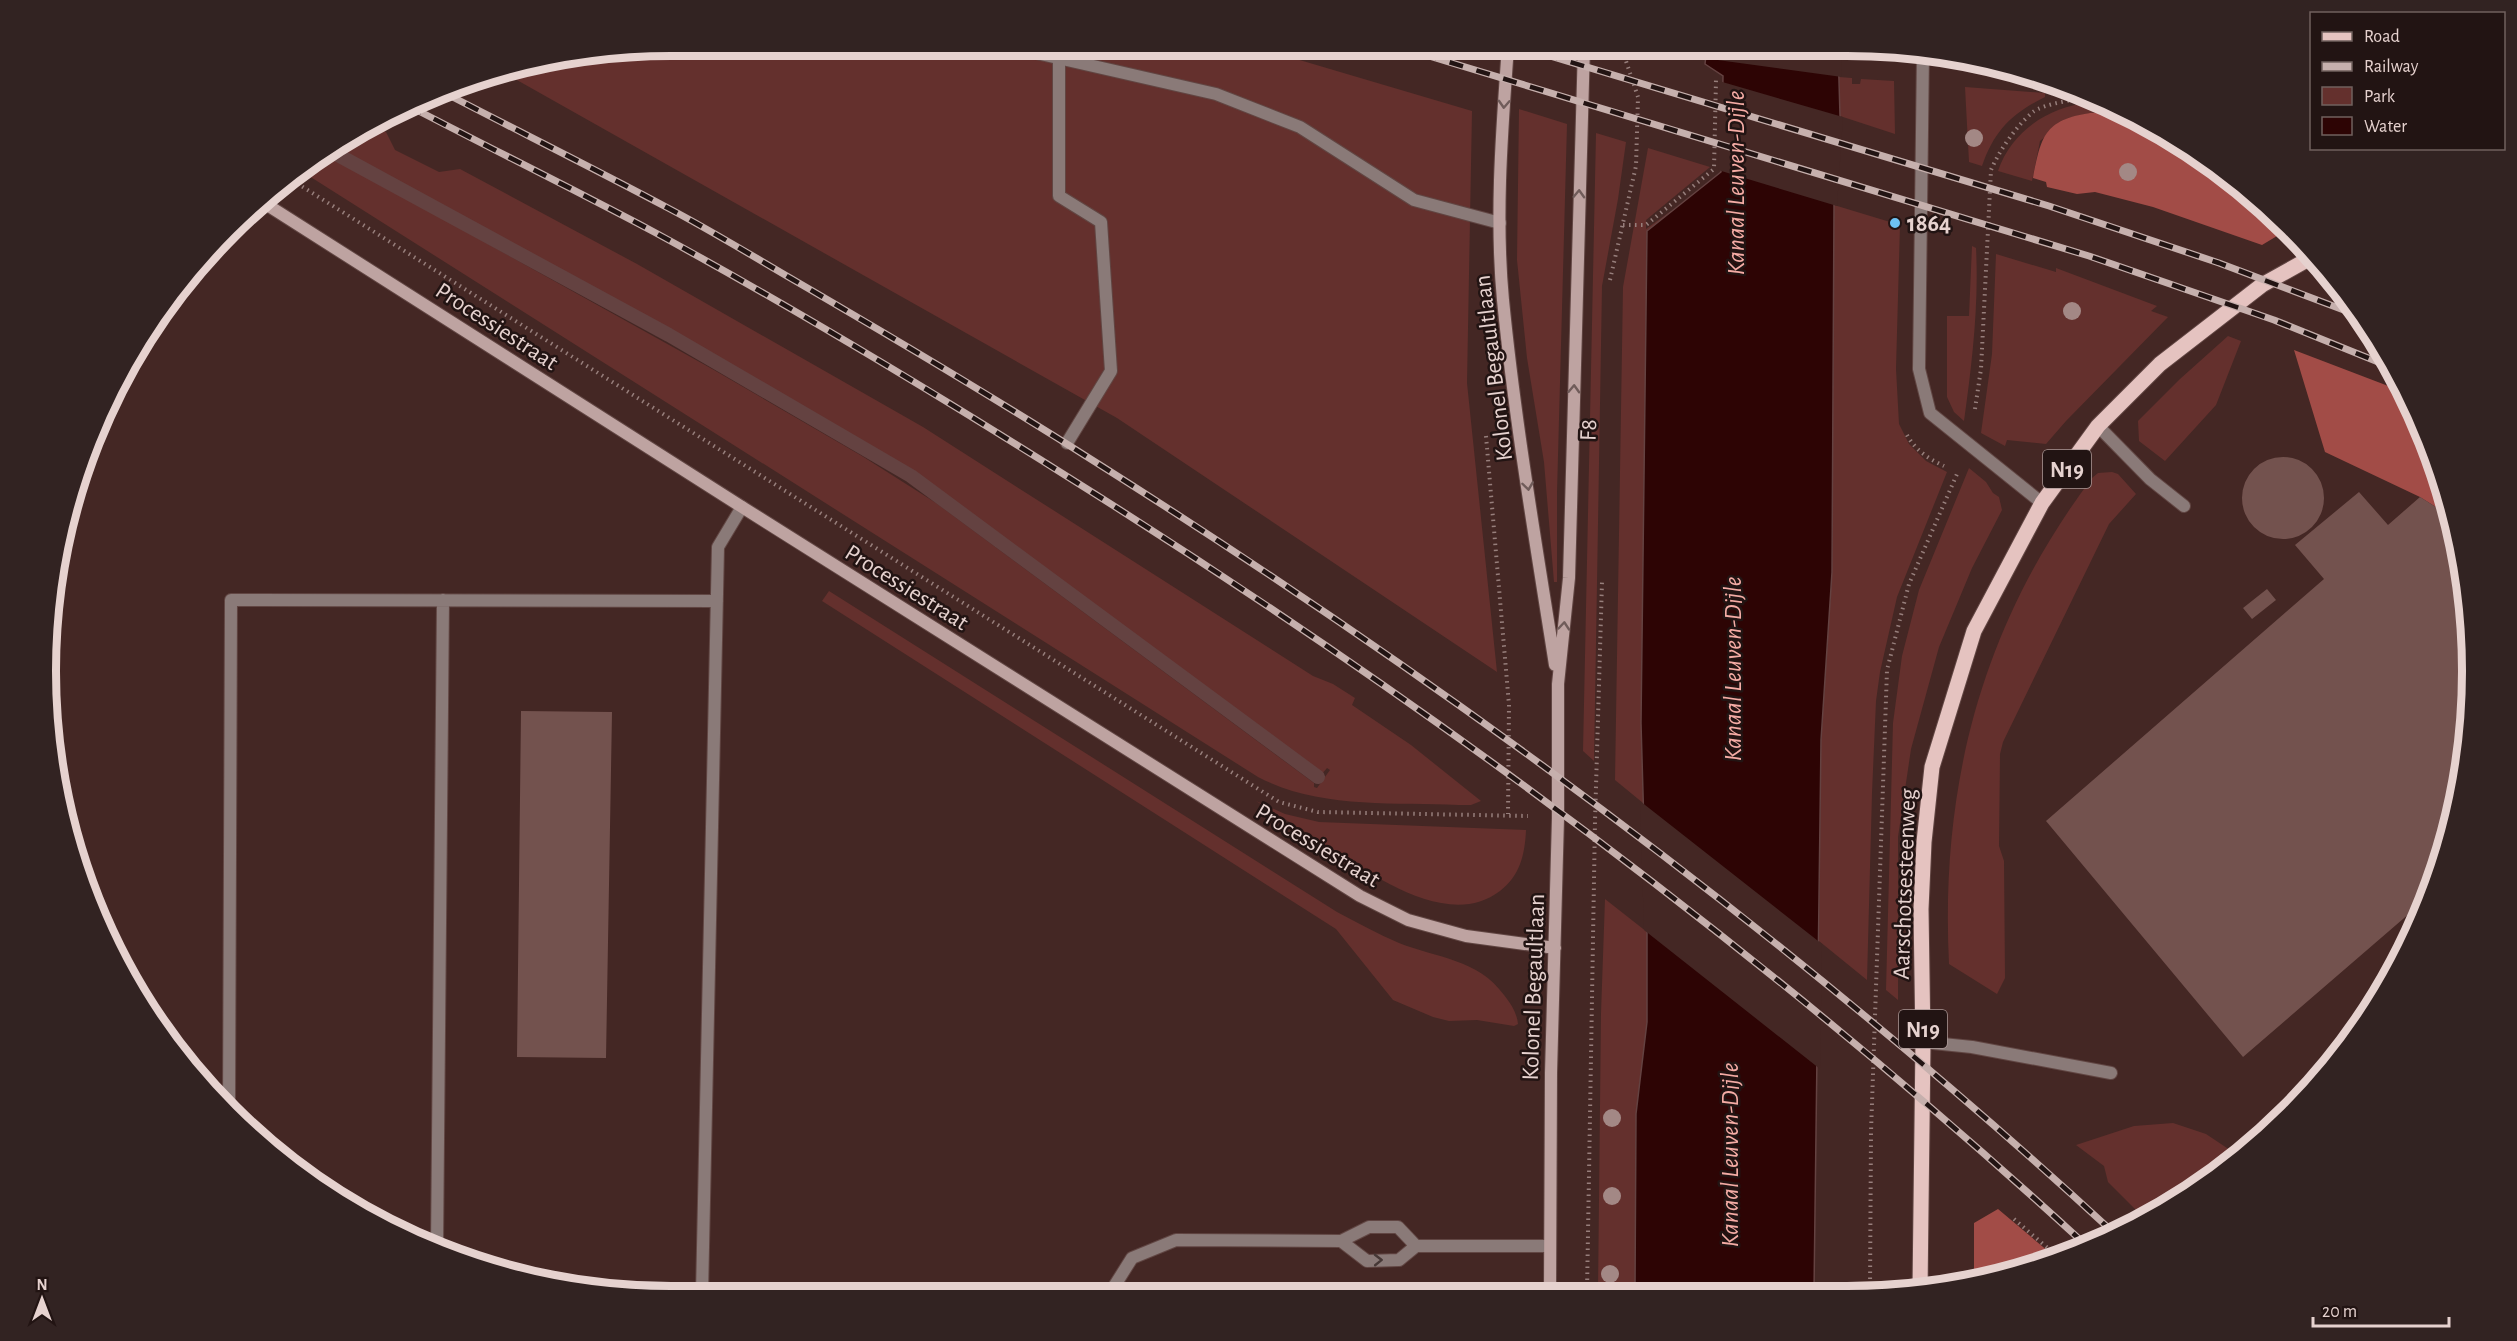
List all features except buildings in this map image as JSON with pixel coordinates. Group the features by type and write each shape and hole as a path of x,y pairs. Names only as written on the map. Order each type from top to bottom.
{"main road":[{"name":"Aarschotsesteenweg","path":"1920,1281 1923,1042 1921,909 1924,842 1932,767 1974,631 2042,503 2098,426 2160,364 2262,285 2305,261"}],"street":[{"path":"1047,56 1216,94 1300,127 1414,200 1500,223"},
{"name":"Kolonel Begaultlaan","path":"1508,56 1500,223 1503,299 1558,684"},
{"name":"Kolonel Begaultlaan","path":"1550,1286 1558,684 1569,578 1584,56"},
{"path":"1059,59 1059,196 1101,222 1111,370 1066,443"},
{"path":"1923,61 1919,369 1930,413 2042,503"},
{"name":"Processiestraat","path":"268,206 1360,896 1408,920 1456,933 1555,948"},
{"path":"2098,426 2150,479 2184,506"},
{"path":"702,1286 718,547 742,507"},
{"path":"229,1098 231,600 717,601"},
{"path":"437,1240 443,600"},
{"path":"1923,1042 1972,1047 2111,1072"},
{"path":"1114,1286 1132,1258 1176,1240 1341,1241 1369,1227 1398,1227 1416,1246"},
{"path":"1341,1241 1367,1261 1399,1260 1416,1246 1550,1246"}],"path":[{"path":"1610,291 1610,279 1636,166 1638,97 1624,56"},
{"path":"1623,225 1646,225 1714,169 1716,80"},
{"path":"1974,413 1981,369 1991,170 1999,152 2034,111 2075,99"},
{"path":"296,183 1279,802 1317,812 1508,814 1595,821"},
{"path":"1870,1285 1871,1132 1887,670 1909,584 1955,478"},
{"path":"1587,1286 1595,821 1602,574"},
{"path":"2014,1219 2051,1251"}],"green space":[{"path":"1286,56 1472,111 1467,383 1497,672 1117,418 510,76 551,67 630,57"},
{"path":"1839,77 1852,78 1852,84 1860,84 1861,79 1894,81 1895,134 1840,116"},
{"path":"1965,87 2045,93 2045,97 2033,103 2006,124 1992,143 1982,166 1969,162"},
{"path":"2085,103 2106,113 2090,113 2068,118 2040,141 2032,181 1998,171 2012,144 2022,133 2046,116 2074,105"},
{"path":"1519,109 1567,124 1557,493 1557,582 1554,582 1544,462 1527,358 1517,260"},
{"path":"380,129 386,132 395,150 439,172 460,169 637,264 923,427 1313,676 1333,684 1355,698 1352,705 1411,745 1481,801 1471,805 1356,802 1306,794 1258,777 307,175 332,157 714,370 862,456 936,503 1314,783 1314,787 1317,788 1330,770 1327,768 1321,775 957,506 878,454 613,301 340,152"},
{"path":"1596,133 1626,142 1602,286 1594,761 1583,751"},
{"path":"1648,148 1710,167 1646,220 1646,229 1671,211 1646,383 1643,803 1615,780 1623,287"},
{"path":"1834,205 1900,225 1896,369 1899,424 1909,444 1926,461 1947,472 1897,597 1880,672 1876,701 1872,793 1867,980 1819,941 1821,740 1832,572"},
{"path":"1972,246 1976,248 1976,313 1964,421 1954,412 1947,397 1947,316 1969,316"},
{"path":"1996,254 2056,272 2056,268 2157,306 2151,311 2168,317 2046,444 2007,440 2005,446 1981,433 1992,354"},
{"path":"2228,336 2241,341 2216,405 2165,461 2139,441 2138,421"},
{"path":"1969,468 1999,497 2002,510 1972,568 1939,647 1911,749 1898,837 1898,1000 1886,990 1893,723 1902,656 1919,590"},
{"path":"2098,473 2118,474 2136,494 2109,524 2003,742 2000,754 1999,846 2004,861 2005,978 1997,994 1949,964 1948,897 1952,832 1962,769 1976,708 1996,648 2022,590 2054,533 2092,478"},
{"path":"829,591 1337,912 1399,943 1456,961 1482,974 1494,983 1507,998 1515,1012 1518,1024 1514,1026 1477,1020 1449,1021 1433,1017 1393,1000 1336,929 822,601"},
{"path":"1256,801 1285,814 1319,822 1526,830 1524,848 1517,871 1500,891 1480,901 1458,905 1435,902 1389,884"},
{"path":"1605,899 1647,932 1647,1022 1636,1114 1635,1286 1598,1286 1601,1013"},
{"path":"2173,1123 2206,1134 2231,1150 2188,1182 2143,1209 2136,1210 2108,1182 2104,1166 2076,1145 2134,1126"}],"shaded area":[{"path":"2106,113 2154,138 2221,183 2279,235 2262,245 2153,207 2095,192 2077,194 2047,187 2046,182 2033,178 2042,141 2054,126 2075,116"},
{"path":"2294,350 2392,388 2415,435 2441,510 2420,497 2325,452"},
{"path":"1998,1209 2048,1251 1974,1272 1974,1223"}],"water":[{"name":"Kanaal Leuven-Dijle","path":"1706,56 1838,56 1840,116 1834,205 1832,572 1821,740 1814,1286 1635,1286 1636,1114 1647,1022 1647,932 1641,723 1647,231 1721,172 1723,76 1705,64"}],"pier":[{"path":"1703,56 1841,56 1842,77 1703,58"},
{"path":"1719,81 1843,117 1837,206 1718,170"},
{"path":"1640,801 1822,944 1820,1069 1644,930"}],"waterway":[{"path":"337,154 669,335 911,476 1318,777"}],"railway":[{"path":"1429,56 2089,256 2274,320 2378,362"},
{"path":"1550,56 2049,206 2219,263 2344,310"},
{"path":"451,96 684,216 904,345 1089,458 1358,634 1619,822 1747,920 1872,1022 2108,1227"},
{"path":"417,110 654,232 863,351 1068,477 1203,563 1336,652 1467,744 1722,936 1969,1140 2080,1240"}],"place":[{"name":"1864","path":"1895,223"}]}
